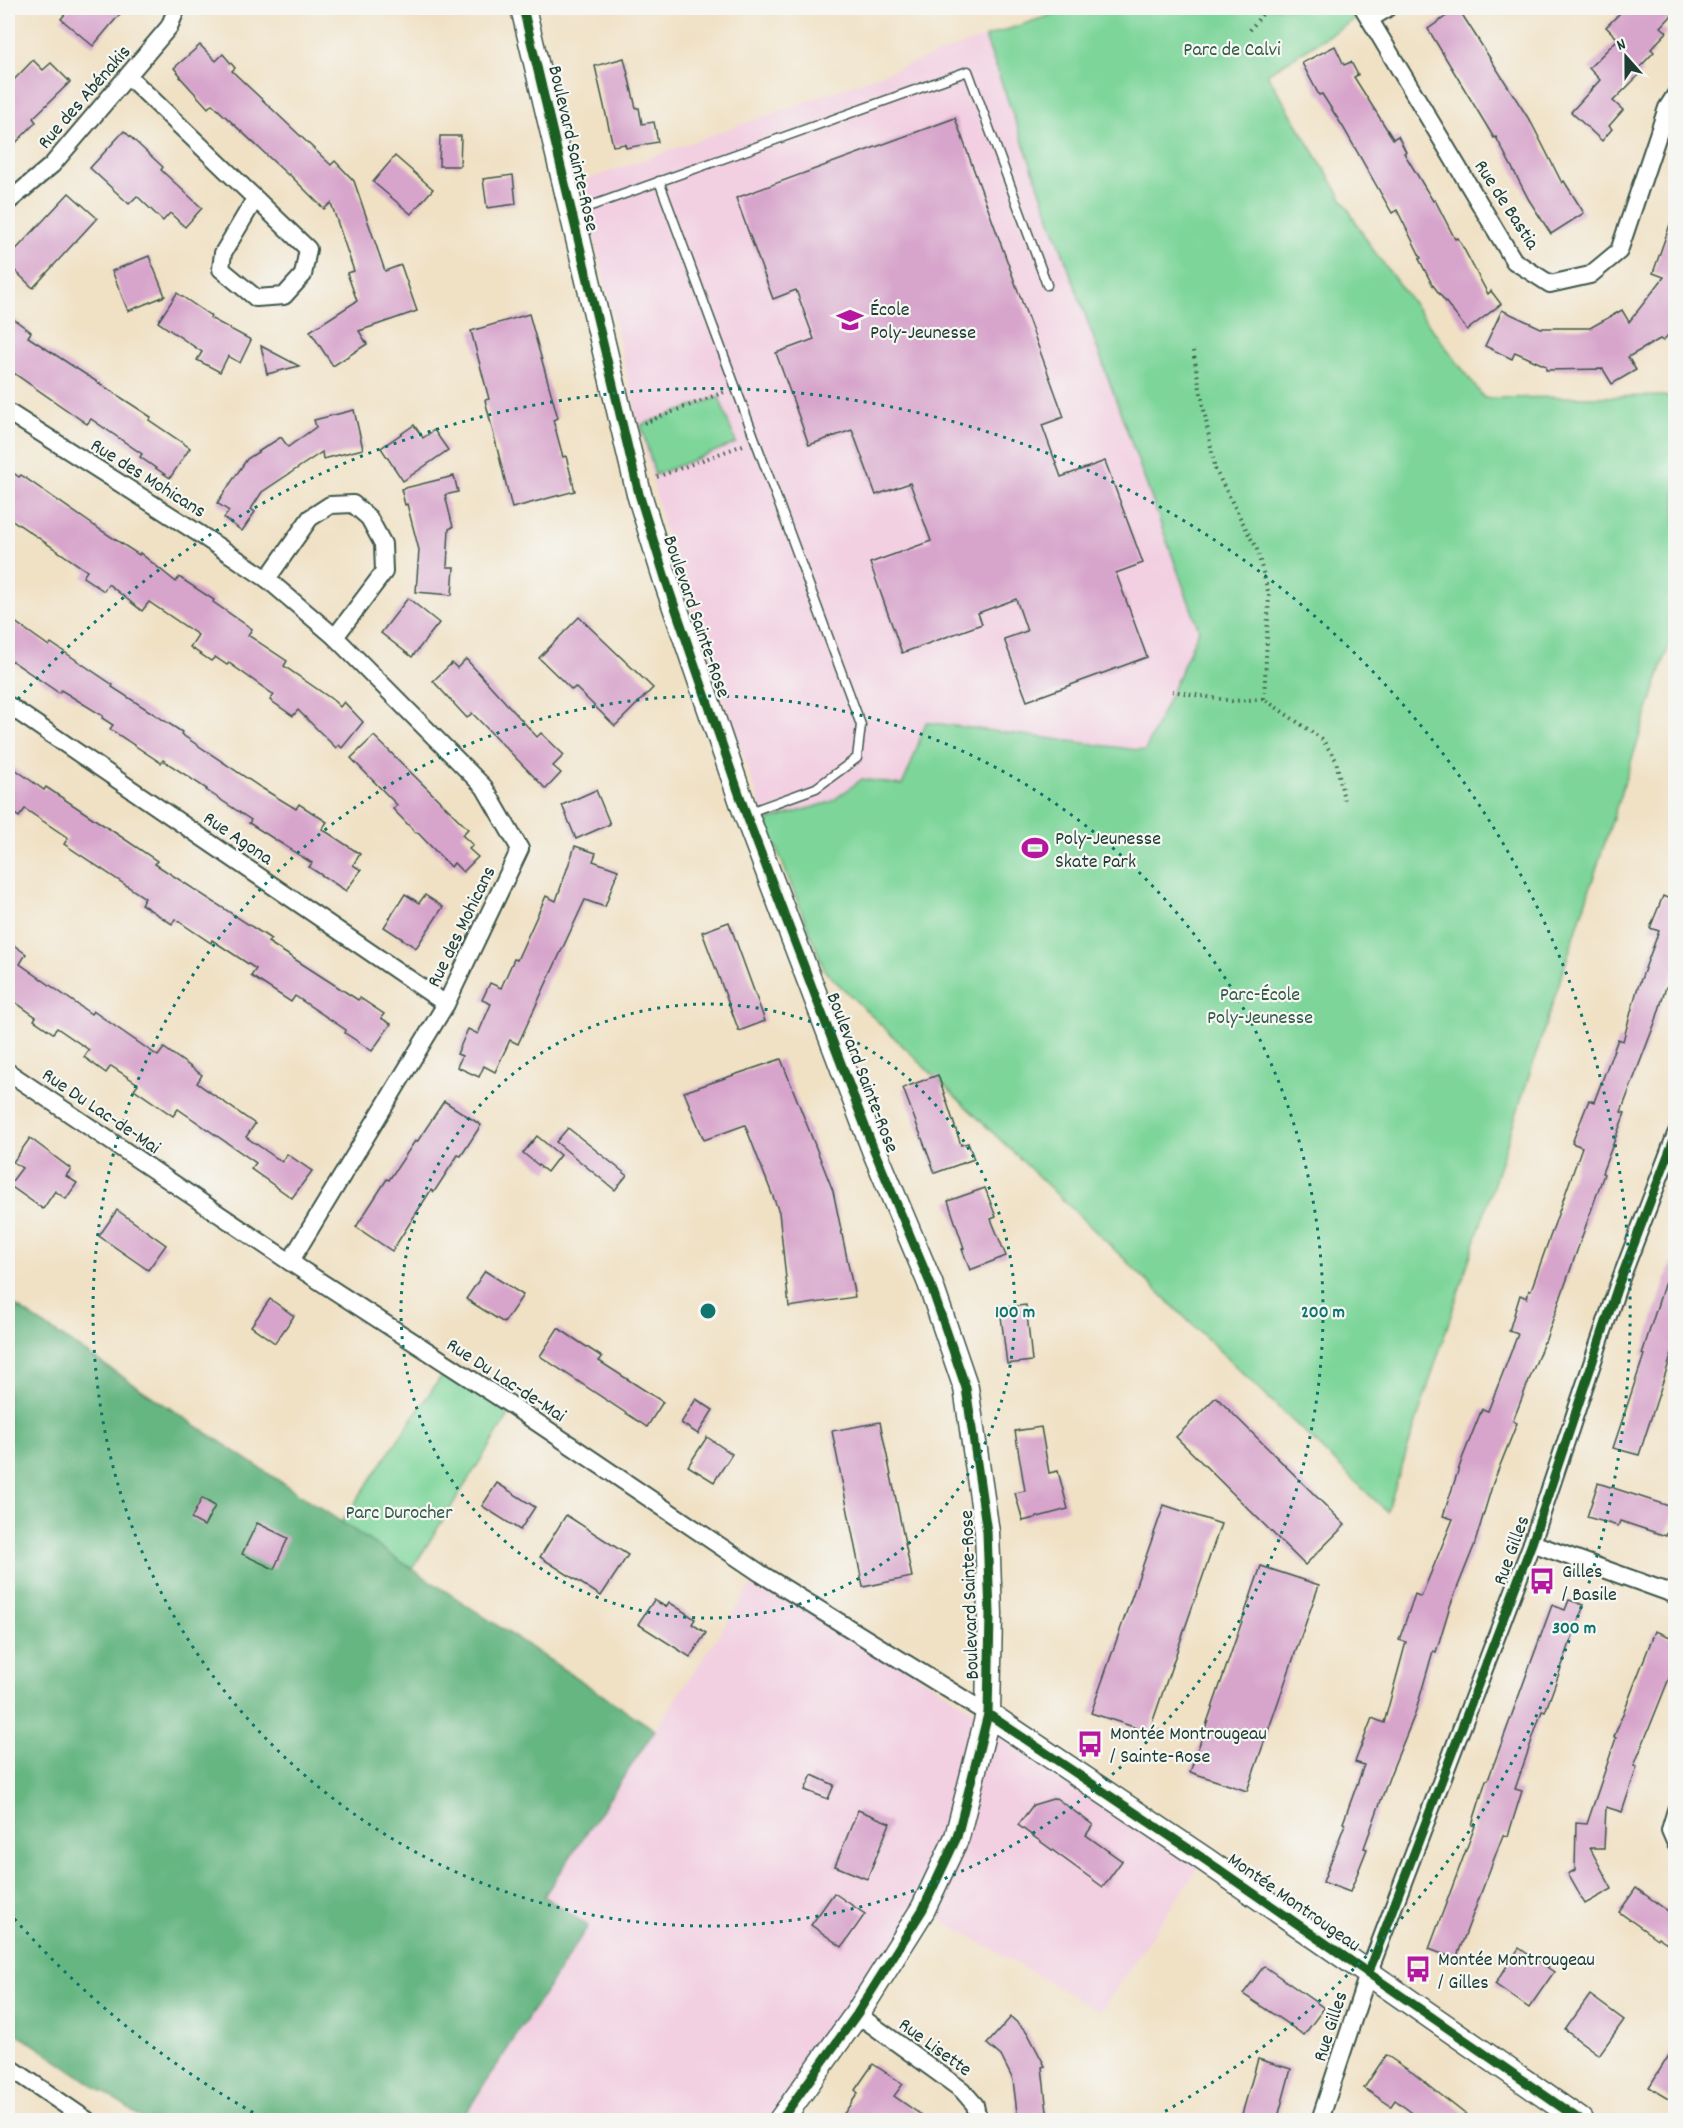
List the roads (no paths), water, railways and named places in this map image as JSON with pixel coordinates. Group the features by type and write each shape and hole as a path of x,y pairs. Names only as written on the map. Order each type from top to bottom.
{"street":[{"name":"Rue des Abénakis","path":"8,202 52,165 169,27 177,8"},
{"name":"Boulevard Sainte-Rose","path":"523,8 637,485 666,581 746,814 874,1150 930,1283 966,1388 987,1532 990,1614 988,1714 957,1837 923,1909 857,2014 781,2121"},
{"name":"Rue de Bastia","path":"1388,8 1367,13 1514,261 1550,284 1590,275 1619,251 1667,108 1676,94"},
{"path":"128,76 308,249 303,275 284,296 256,298 221,269 223,253 255,199"},
{"name":"Rue des Mohicans","path":"8,412 267,579 335,637 484,786 520,849 446,1004 290,1262"},
{"path":"267,579 310,518 330,505 353,504 369,518 382,544 384,572 335,637"},
{"name":"Rue Agona","path":"8,705 446,1004"},
{"name":"Rue Du Lac-de-Mai","path":"8,1072 760,1573 988,1714"},
{"name":"Rue Gilles","path":"1320,2121 1368,1974 1532,1543 1618,1286 1676,1134"},
{"path":"1532,1543 1676,1595"},
{"name":"Montée Montrougeau","path":"988,1714 1204,1859 1580,2121"},
{"path":"1676,1810 1670,1830 1676,1844"},
{"name":"Rue Lisette","path":"857,2014 962,2090 975,2105 978,2121"},
{"path":"8,2066 87,2121"}],"lane":[{"path":"571,213 968,71 1047,285"},
{"path":"659,181 861,725 856,758 816,788 746,814"}],"place":[{"name":"École Poly-Jeunesse","path":"850,320"},
{"name":"Poly-Jeunesse Skate Park","path":"1035,848"},
{"name":"Gilles / Basile","path":"1542,1581"},
{"name":"Montée Montrougeau / Sainte-Rose","path":"1090,1744"},
{"name":"Montée Montrougeau / Gilles","path":"1418,1969"}],"park label":[{"name":"Parc de Calvi","path":"1232,48"},
{"name":"Parc-École Poly-Jeunesse","path":"1260,1004"},
{"name":"Parc Durocher","path":"399,1511"}]}
